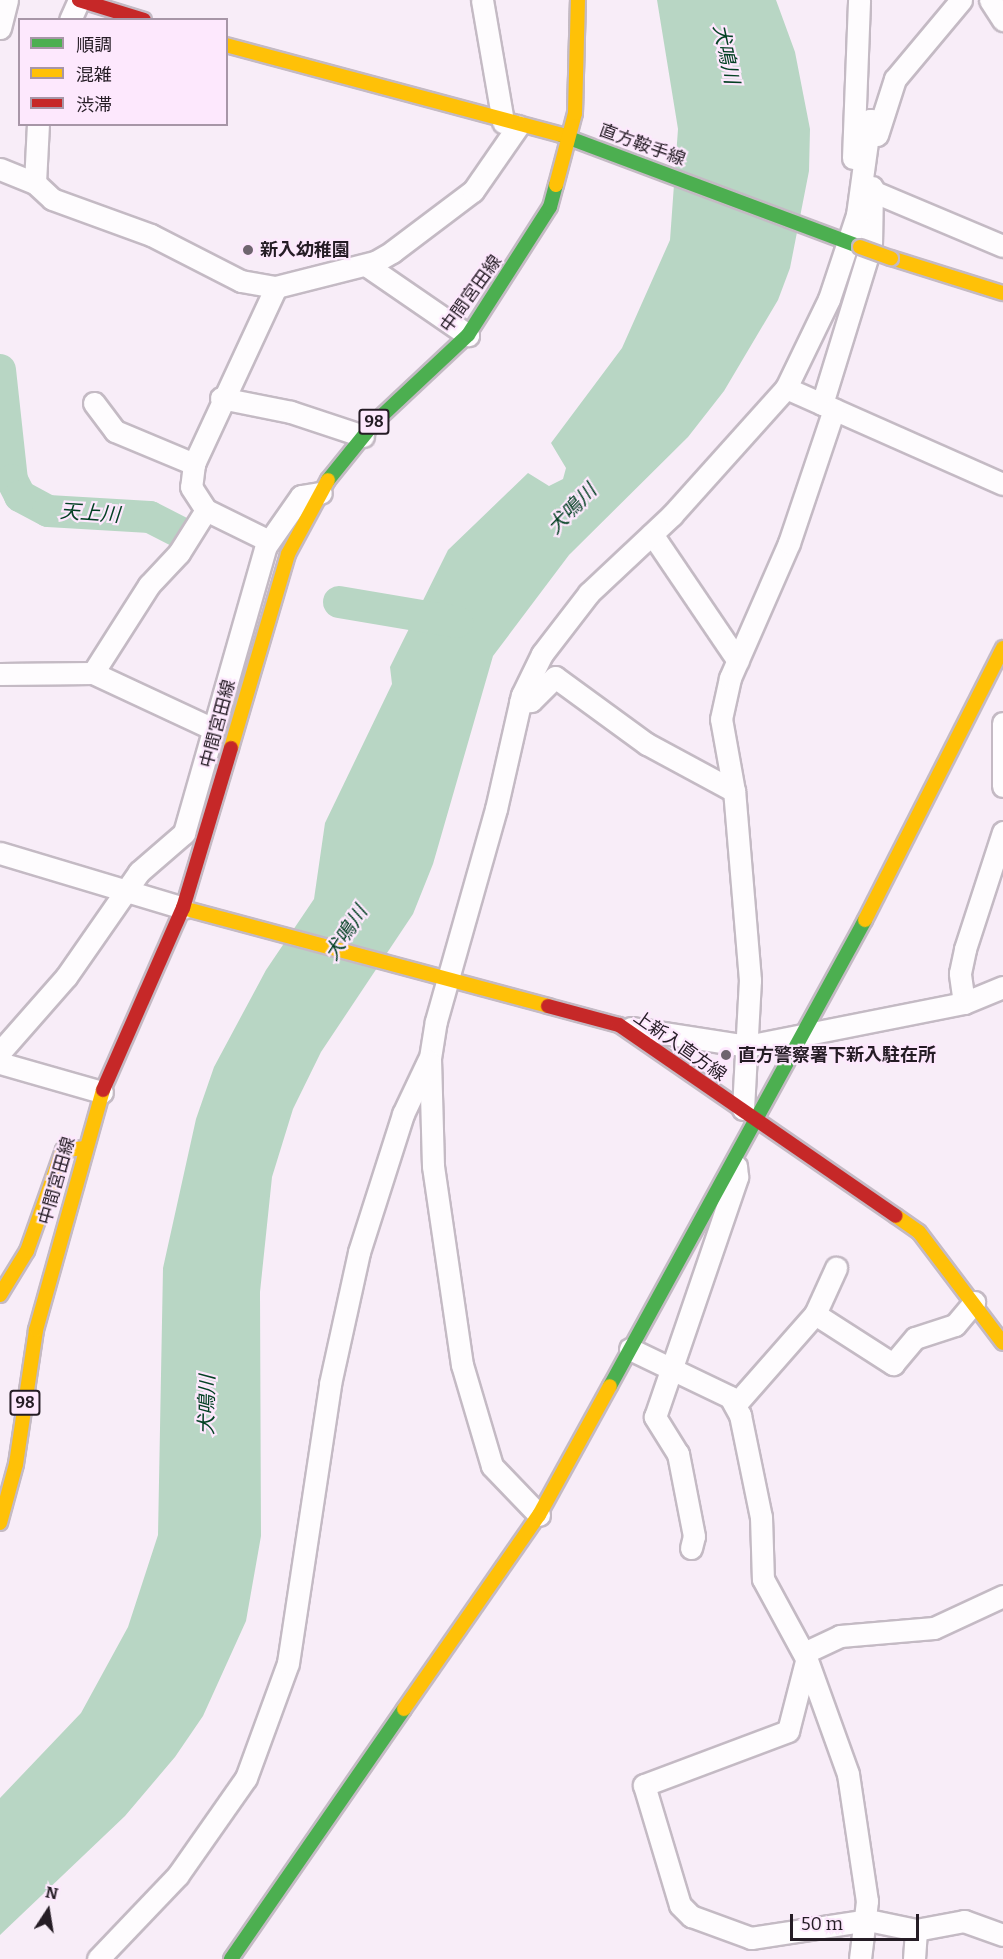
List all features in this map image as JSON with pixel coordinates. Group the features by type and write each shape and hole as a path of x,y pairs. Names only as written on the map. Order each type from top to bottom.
{"main road":[{"path":"79,0 138,18"},
{"name":"中間宮田線","path":"0,1522 16,1464 36,1330 84,1148 102,1092 183,908 265,618 288,554 321,493 363,436 468,335 550,207 570,141 578,0"},
{"name":"直方鞍手線","path":"228,46 570,141 598,146 891,258 1003,293"},
{"path":"231,1959 539,1515 735,1160 749,1113 799,1037 998,673 1003,648"},
{"name":"上新入直方線","path":"183,908 210,917 445,976 619,1026 749,1113 919,1232 1003,1343"},
{"path":"0,1295 36,1230 63,1150 84,1148"}],"street":[{"path":"0,28 7,0"},
{"path":"71,18 79,0"},
{"path":"0,169 35,183 52,199 152,235 241,281 276,287 366,265 473,191 511,124 482,0"},
{"path":"848,242 860,0"},
{"path":"749,1113 747,1046 750,980 734,791 721,719 738,661 789,543 871,245 872,191 880,121 895,79 961,0"},
{"path":"990,0 1003,20"},
{"path":"539,1515 492,1466 477,1431 457,1336 433,1166 430,1058 445,976 520,702 542,654 589,593 652,534 786,388 829,300 848,242 870,120 880,121"},
{"path":"35,183 38,126"},
{"path":"872,191 1003,246"},
{"path":"366,265 468,335"},
{"path":"269,541 206,510 191,487 194,464 221,398 276,287"},
{"path":"786,388 1003,484"},
{"path":"221,398 291,412 363,436"},
{"path":"94,403 115,431 194,464"},
{"path":"0,1052 129,894 140,872 184,833 269,541 301,496 321,493"},
{"path":"93,673 148,585 179,553 206,510"},
{"path":"652,534 738,661"},
{"path":"0,674 93,673 213,729"},
{"path":"520,702 531,700 555,677 647,744 734,791"},
{"path":"1003,723 1003,786"},
{"path":"964,1003 960,973 965,949 1003,832"},
{"path":"0,853 129,894 183,908"},
{"path":"619,1026 747,1046 964,1003 1003,987"},
{"path":"98,1959 178,1875 246,1778 288,1663 330,1384 359,1252 403,1114 430,1058"},
{"path":"0,1063 102,1092"},
{"path":"691,1548 694,1536 678,1454 655,1417 669,1368 737,1177 735,1160"},
{"path":"735,1405 815,1314 836,1268"},
{"path":"815,1314 893,1364 915,1338 955,1325 974,1302"},
{"path":"630,1349 696,1378 735,1405 755,1482 763,1580 805,1657 848,1774 868,1920 860,1959"},
{"path":"1003,1596 934,1628 840,1636 805,1657 788,1731 644,1785 680,1905 691,1916 751,1938 868,1920 916,1930 964,1921 1003,1935"},
{"path":"914,1959 916,1930"}],"water":[{"name":"犬鳴川","path":"657,0 776,0 795,52 810,129 809,171 790,268 778,300 724,391 688,437 569,555 493,656 433,864 413,914 321,1052 293,1109 272,1177 260,1292 261,1536 246,1621 203,1716 175,1757 125,1816 0,1935 0,1798 81,1713 128,1627 158,1535 163,1268 196,1119 214,1067 266,970 314,899 325,823 392,684 390,667 448,550 528,473 549,486 563,479 566,468 551,443 622,348 670,240 678,129"}],"waterway":[{"name":"天上川","path":"0,370 12,480 20,496 48,511 150,517 180,532"},
{"name":"天上川","path":"339,602 457,622"}],"traffic: fast":[{"path":"561,135 860,247"},
{"path":"328,480 375,422 468,335 550,207 556,185"},
{"path":"610,1386 865,920"},
{"path":"231,1959 404,1709"}],"traffic: slow":[{"path":"556,185 575,113 578,0"},
{"path":"228,46 561,135"},
{"path":"860,247 891,258"},
{"path":"891,258 1003,293"},
{"path":"231,748 288,554 328,480"},
{"path":"865,920 1003,648"},
{"path":"183,908 548,1006"},
{"path":"0,1523 16,1464 36,1330 103,1090"},
{"path":"0,1295 27,1251 63,1150 84,1148"},
{"path":"896,1216 919,1232 1003,1343"},
{"path":"404,1709 539,1515 610,1386"}],"traffic: jam":[{"path":"79,0 138,18"},
{"path":"103,1090 183,908 231,748"},
{"path":"548,1006 619,1025 896,1216"}],"place":[{"name":"新入幼稚園","path":"248,250"},
{"name":"直方警察署下新入駐在所","path":"726,1055"}]}
